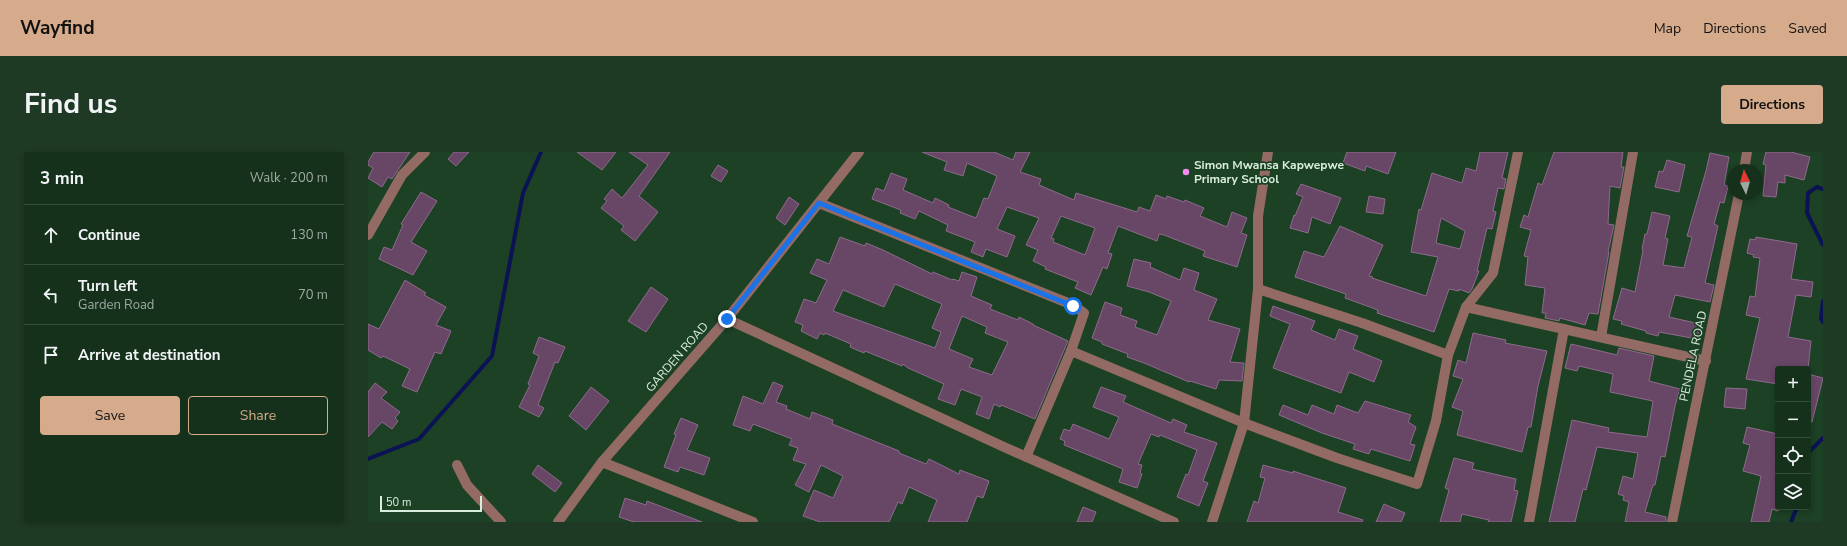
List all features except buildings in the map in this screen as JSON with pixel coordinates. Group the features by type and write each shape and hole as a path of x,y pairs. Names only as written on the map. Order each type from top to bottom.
{"street":[{"path":"368,235 402,176 425,152"},
{"name":"GARDEN ROAD","path":"558,522 602,462 727,319 859,152"},
{"path":"1212,522 1244,423 1258,289 1258,216 1268,152"},
{"path":"1072,351 1244,423 1337,458 1417,484 1436,421 1448,355 1466,307 1493,273 1518,152"},
{"path":"1601,337 1633,152"},
{"path":"1745,164 1747,152"},
{"name":"PENDELA ROAD","path":"1672,522 1738,200"},
{"path":"819,203 1073,306 1084,313 1072,351 1026,457"},
{"path":"1258,289 1362,323 1448,355"},
{"path":"1466,307 1706,361"},
{"path":"727,319 1026,457 1174,522"},
{"path":"1529,522 1564,329"},
{"path":"602,462 753,522"},
{"path":"457,464 467,485 502,522"}],"waterway":[{"path":"368,459 419,439 492,356 523,193 541,152"},
{"path":"1823,189 1817,187 1808,193 1807,213 1823,245"},
{"path":"1823,301 1821,318 1823,322"},
{"path":"1811,450 1823,438"},
{"path":"1791,522 1796,510"}],"place":[{"name":"Simon Mwansa Kapwepwe Primary School","path":"1186,172"}],"route":[{"path":"727,319 819,203 1073,306"}]}
